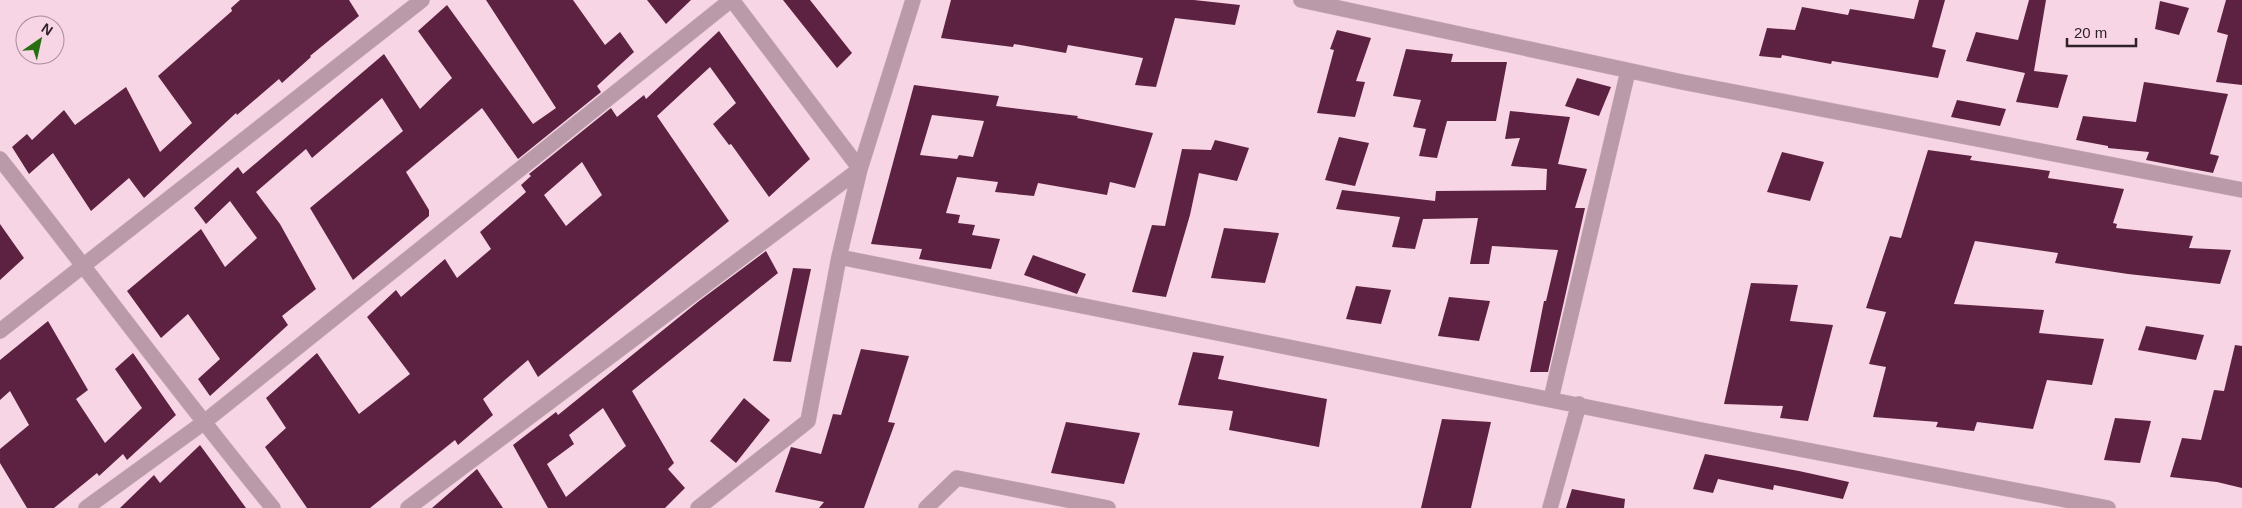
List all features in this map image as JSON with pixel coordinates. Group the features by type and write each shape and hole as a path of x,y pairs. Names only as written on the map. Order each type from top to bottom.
{"street":[{"path":"0,331 422,0"},
{"path":"86,508 203,423 731,0 860,169"},
{"path":"698,508 808,420 839,257 860,169 912,0"},
{"path":"1301,0 1628,70 2242,190"},
{"path":"1551,399 1628,70"},
{"path":"0,159 84,265 203,423 273,508"},
{"path":"408,508 860,169"},
{"path":"839,257 1702,430 2108,508"},
{"path":"1550,508 1578,404"},
{"path":"926,508 957,478 1108,508"}],"building":[{"path":"240,0 349,0 359,16 310,56 282,83 279,79 237,115 236,113 144,198 129,178 91,211 53,153 29,174 12,147 27,134 32,140 64,110 75,125 126,87 160,152 192,123 158,76 232,11 231,8"},
{"path":"486,0 573,0 605,45 620,32 634,52 597,86 601,92 518,159 482,108 406,172 429,210 429,216 353,280 310,208 403,131 382,98 312,158 306,149 256,192 280,224 316,289 282,316 288,325 210,396 198,379 220,359 188,314 161,338 127,291 201,229 225,267 257,238 230,201 206,224 194,208 238,167 243,174 384,54 420,109 452,78 418,31 447,5 533,124 556,108"},
{"path":"647,0 691,0 666,24"},
{"path":"783,0 810,0 852,53 837,68"},
{"path":"951,0 1194,0 1240,5 1235,25 1175,18 1156,87 1135,85 1143,58 1068,45 1066,53 1014,44 1013,47 941,38"},
{"path":"1919,0 1945,0 1932,47 1946,50 1938,78 1832,61 1831,64 1782,55 1781,58 1759,56 1767,28 1795,30 1802,7 1848,15 1850,9 1914,19"},
{"path":"2029,0 2046,0 2034,71 2068,75 2058,108 2016,102 2025,73 1966,61 1976,32 2018,40"},
{"path":"2226,0 2242,0 2242,85 2216,82 2228,35 2217,32"},
{"path":"2160,1 2189,8 2179,35 2155,29"},
{"path":"1337,30 1371,38 1356,81 1365,82 1355,117 1317,113 1334,50 1330,49"},
{"path":"719,31 810,159 769,197 731,144 729,145 713,124 736,103 710,67 657,116 729,221 538,377 528,360 483,399 493,415 458,445 455,440 370,508 307,508 265,447 286,428 266,398 317,353 359,414 410,374 367,317 396,290 401,297 445,259 457,278 491,249 480,232 526,192 521,185 531,176 529,174 611,108 617,117 644,95 646,99","holes":["582,162 602,195 566,226 544,195"]},
{"path":"1406,49 1453,54 1451,62 1507,62 1496,121 1447,121 1437,158 1419,156 1426,129 1413,127 1421,100 1393,96"},
{"path":"1577,78 1611,87 1599,116 1565,106"},
{"path":"2144,82 2228,94 2210,154 2219,156 2213,173 2146,160 2149,152 2108,148 2108,146 2076,140 2083,116 2136,122"},
{"path":"914,85 999,96 996,106 1078,116 1077,118 1153,133 1135,188 1110,182 1107,195 1038,183 1034,196 995,192 998,182 957,177 946,213 960,215 958,223 975,225 972,235 1000,239 991,269 919,259 922,249 871,244","holes":["932,115 984,121 973,157 959,155 957,159 920,155"]},
{"path":"1957,100 2006,109 2000,126 1951,117"},
{"path":"1510,111 1570,117 1558,164 1587,169 1575,208 1585,208 1548,372 1530,372 1544,301 1546,301 1558,250 1492,246 1489,264 1470,264 1478,218 1423,219 1415,249 1392,247 1400,217 1336,209 1342,190 1435,201 1436,191 1546,190 1547,169 1511,166 1520,138 1505,139"},
{"path":"1339,137 1369,143 1355,186 1325,180"},
{"path":"1215,140 1249,148 1237,181 1199,173 1190,215 1166,297 1132,292 1152,225 1165,226 1182,149 1211,150"},
{"path":"1928,150 1972,156 1970,160 2050,171 2048,178 2124,189 2113,223 2117,224 2116,228 2193,236 2189,248 2231,250 2220,284 2128,274 2055,263 2058,253 1975,241 1954,304 2044,310 2039,333 2104,339 2092,385 2047,380 2033,429 1977,422 1974,431 1936,427 1938,422 1873,417 1886,367 1869,364 1886,312 1866,308 1890,236 1901,238"},
{"path":"1782,152 1824,162 1810,201 1767,192"},
{"path":"0,224 24,258 0,280"},
{"path":"1224,228 1279,233 1265,283 1211,278"},
{"path":"766,251 778,273 632,391 674,463 668,469 685,488 665,508 548,508 513,445 556,412 558,415 699,301","holes":["603,408 626,446 566,497 547,464 574,444 569,435"]},
{"path":"1033,255 1086,274 1077,294 1024,275"},
{"path":"793,268 811,269 791,362 773,361"},
{"path":"1751,283 1798,285 1790,321 1833,325 1808,421 1780,418 1783,406 1724,404"},
{"path":"1356,286 1391,290 1381,324 1346,319"},
{"path":"1449,297 1490,301 1479,341 1438,336"},
{"path":"48,321 88,390 76,399 105,443 142,408 115,369 133,353 176,415 127,460 123,454 99,476 97,473 54,508 27,508 0,463 0,449 29,425 10,391 0,400 0,360"},
{"path":"2146,326 2204,335 2196,360 2138,350"},
{"path":"2235,345 2242,346 2242,488 2217,482 2170,477 2182,438 2201,440 2214,390 2224,391"},
{"path":"861,349 909,356 888,422 895,423 864,508 819,508 824,502 775,492 791,447 821,454 833,414 841,415"},
{"path":"1193,352 1224,356 1218,379 1327,399 1319,447 1229,430 1233,411 1178,405"},
{"path":"744,398 770,420 736,463 710,441"},
{"path":"2115,418 2151,421 2140,463 2104,460"},
{"path":"1442,419 1491,422 1471,508 1421,508"},
{"path":"1066,422 1140,433 1124,484 1051,473"},
{"path":"200,445 246,508 120,508 154,475 160,483"},
{"path":"1705,454 1849,482 1843,499 1774,485 1773,490 1718,479 1713,493 1693,489"},
{"path":"477,469 503,508 432,508"},
{"path":"1572,489 1625,499 1624,508 1566,508"}]}
